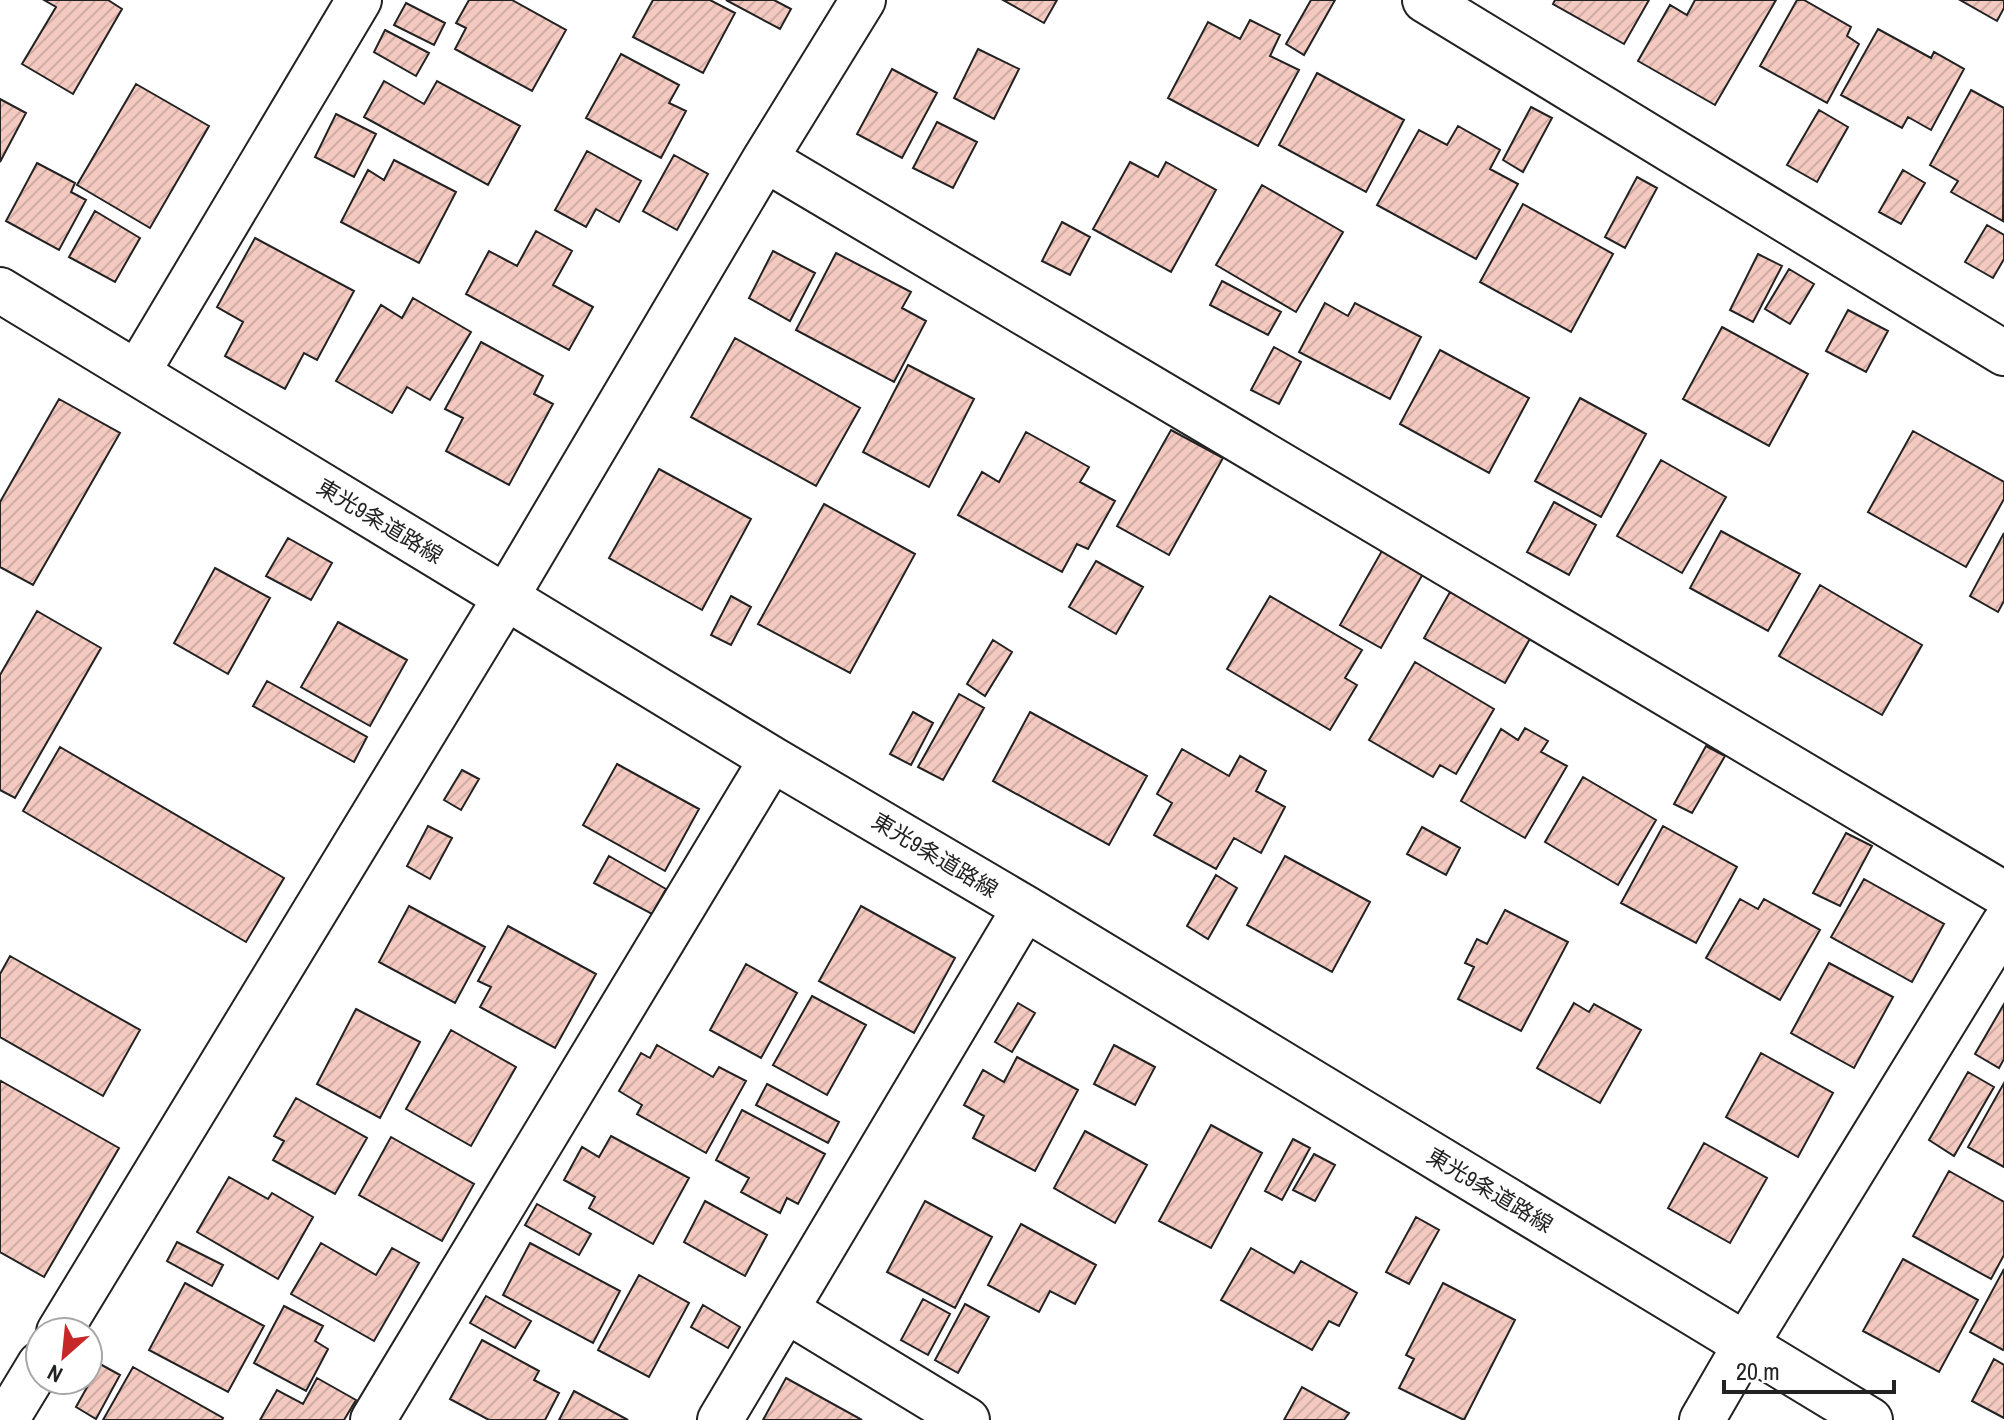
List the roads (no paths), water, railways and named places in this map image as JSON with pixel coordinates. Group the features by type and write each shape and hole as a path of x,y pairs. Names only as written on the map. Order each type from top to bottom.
{"street":[{"path":"137,373 359,0"},
{"path":"69,1316 506,597 765,159 863,0"},
{"path":"1425,0 2004,353"},
{"path":"765,159 2004,894"},
{"name":"東光9条道路線","path":"0,290 1870,1420"},
{"path":"373,1420 772,759"},
{"path":"720,1420 1025,908"},
{"path":"1702,1420 2004,924"},
{"path":"786,1310 967,1420"},
{"path":"6,1420 24,1390"}]}
